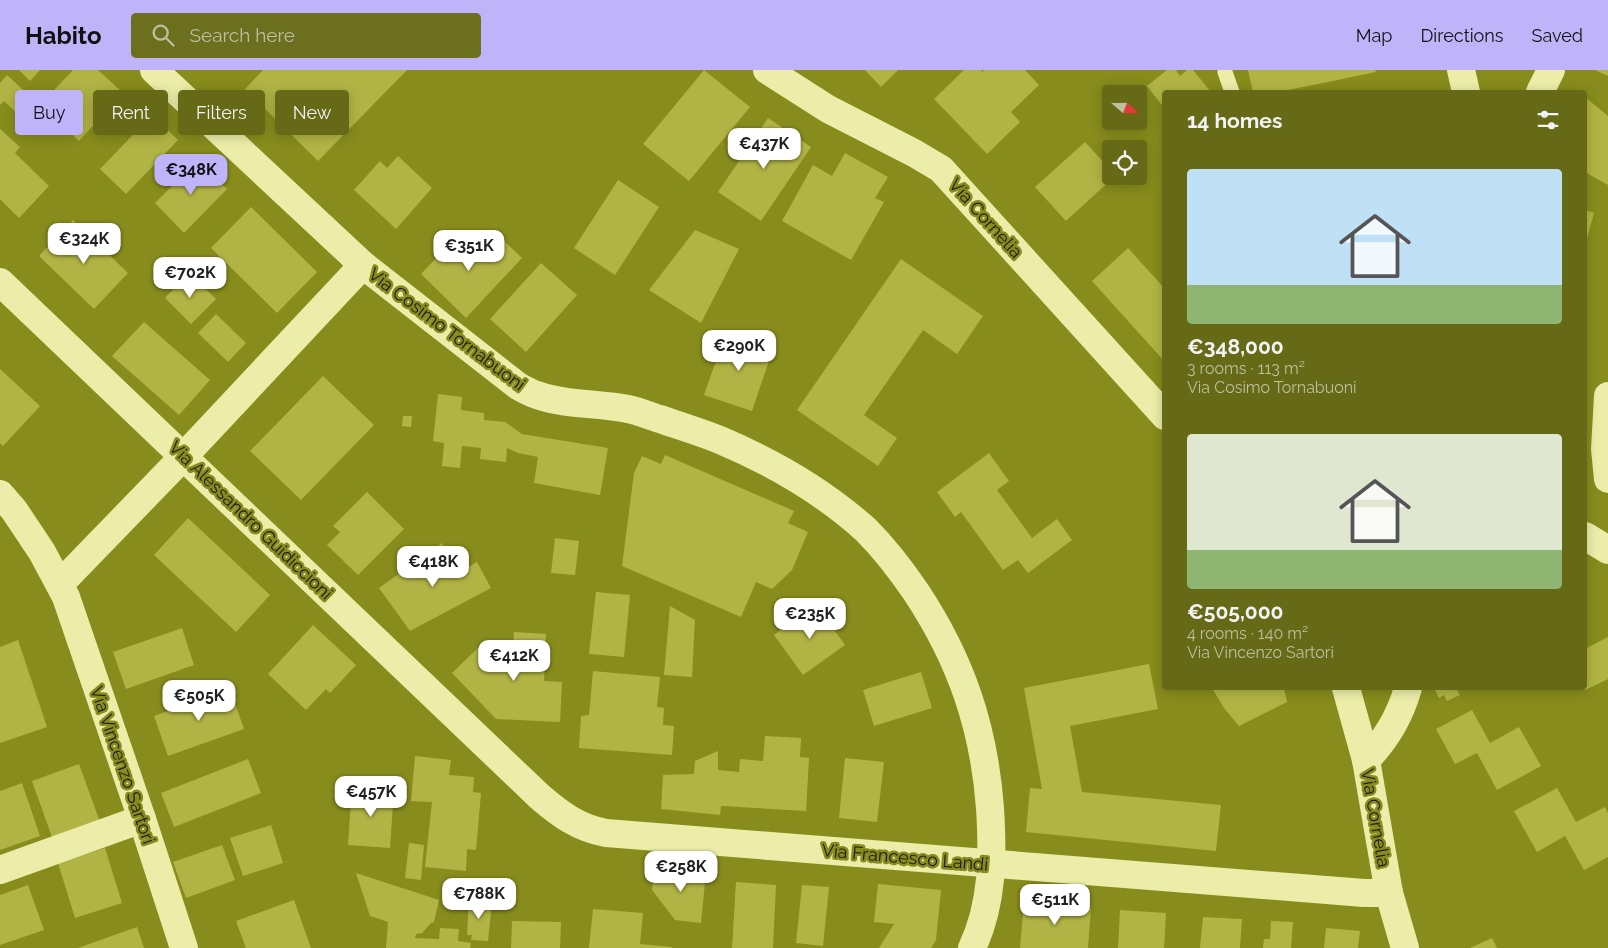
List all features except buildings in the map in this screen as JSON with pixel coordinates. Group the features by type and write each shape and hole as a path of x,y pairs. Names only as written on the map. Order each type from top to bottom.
{"street":[{"name":"Via Cosimo Tornabuoni","path":"154,70 363,265 518,386 536,395 554,399 629,409 721,440 791,476 866,530 897,564 935,622 953,657 964,685 974,715 986,765 991,819 992,865"},
{"name":"Via Cornelia","path":"767,70 828,109 914,153 941,170 1162,413"},
{"path":"1460,70 1465,90"},
{"path":"1541,90 1551,70"},
{"path":"60,584 184,456 363,265"},
{"name":"Via Alessandro Guidiccioni","path":"0,282 540,797 569,820 594,831 630,834"},
{"path":"1608,396 1605,449 1608,479"},
{"name":"Via Vincenzo Sartori","path":"0,494 14,510 32,537 66,597 184,948"},
{"path":"1587,537 1608,550"},
{"name":"Via Cornelia","path":"1347,690 1366,760 1389,894 1405,948"},
{"path":"1366,760 1382,743 1392,728 1407,690"},
{"path":"0,870 142,819"},
{"name":"Via Francesco Landi","path":"630,834 992,865 1389,894"},
{"path":"972,948 987,904 992,865"}],"lane":[{"path":"1225,72 1231,90"}]}
